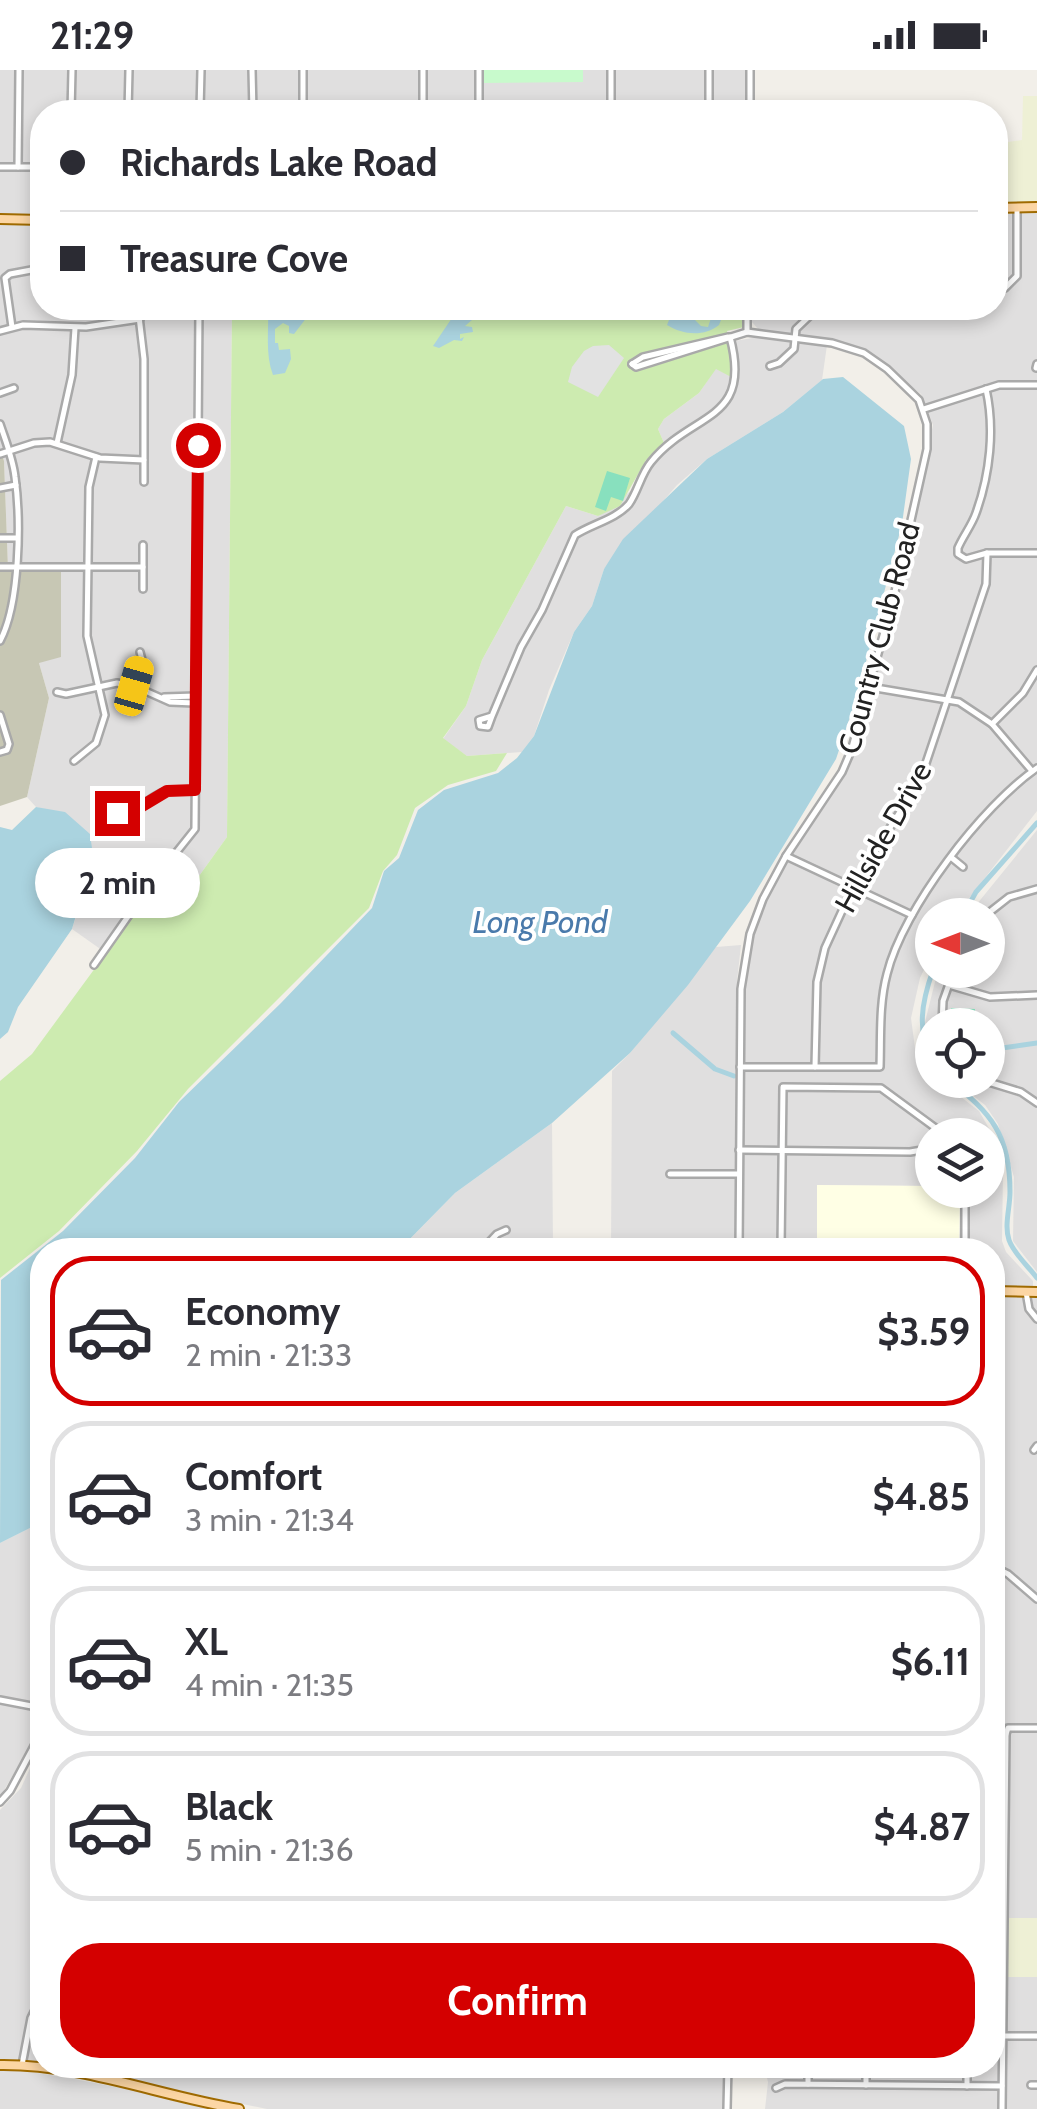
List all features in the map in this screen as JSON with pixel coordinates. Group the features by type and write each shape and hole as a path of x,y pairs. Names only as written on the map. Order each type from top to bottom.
{"main road":[{"path":"1008,207 1037,207"},
{"path":"0,220 30,220"},
{"path":"1005,1291 1037,1292"},
{"path":"0,2065 30,2066"},
{"path":"95,2078 239,2109"}],"street":[{"path":"18,70 18,167"},
{"path":"71,100 72,70"},
{"path":"128,100 129,70"},
{"path":"200,100 201,70"},
{"path":"252,70 253,100"},
{"path":"303,70 304,100"},
{"path":"423,70 423,100"},
{"path":"478,70 478,100"},
{"path":"610,70 611,100"},
{"path":"708,70 709,100"},
{"path":"750,70 750,100"},
{"path":"0,168 30,167"},
{"path":"1008,285 1018,276 1017,207"},
{"path":"12,327 5,278 30,270"},
{"path":"0,331 28,324 74,327 132,320"},
{"path":"140,320 144,482"},
{"path":"94,964 195,829 199,320"},
{"path":"747,332 748,320"},
{"path":"770,366 794,349 796,329 805,320"},
{"path":"56,444 72,375 74,327"},
{"path":"631,364 643,357 747,332 849,346 909,388 924,408 999,385 1037,385"},
{"path":"492,716 575,535 618,514 630,503 649,463 717,412 731,393 737,380 737,363 729,337"},
{"path":"0,392 14,388"},
{"path":"986,389 992,432 987,462 977,510 957,550 966,559 987,553 1037,554"},
{"name":"Country Club Road","path":"738,1238 741,989 745,954 763,899 786,856 842,772 855,740 927,449 924,408"},
{"path":"0,424 16,486 13,605 0,641"},
{"path":"0,454 34,443 56,444 96,457 144,460"},
{"path":"74,761 91,748 102,730 104,707 88,643 89,488 96,457"},
{"path":"0,488 16,486"},
{"path":"0,538 16,538"},
{"path":"143,545 143,589"},
{"name":"Hillside Drive","path":"815,1067 816,991 821,959 853,888 915,790 986,584 987,553"},
{"path":"0,566 143,567"},
{"path":"134,686 142,660 140,652"},
{"path":"992,724 1023,693 1037,670"},
{"path":"57,692 66,694 117,683 164,698 196,700"},
{"path":"740,1068 880,1067 884,988 893,953 912,915 986,815 1034,770 992,724 959,702 870,687"},
{"path":"0,716 8,747 0,752"},
{"path":"102,802 113,812 127,814 161,793 195,790"},
{"path":"786,856 912,915"},
{"path":"952,858 963,866"},
{"path":"1005,900 1037,889"},
{"path":"959,988 990,997 1037,994"},
{"path":"782,1238 783,1087 880,1088 921,1118"},
{"path":"1005,1087 1037,1103"},
{"path":"739,1150 915,1151"},
{"path":"670,1174 739,1174"},
{"path":"964,1208 965,1238"},
{"path":"492,1238 506,1230"},
{"path":"1026,1292 1029,1309 1037,1319"},
{"path":"1005,1572 1037,1599"},
{"path":"0,1700 30,1706"},
{"path":"1005,1731 1037,1728"},
{"path":"1005,1905 1009,1730"},
{"path":"0,1802 10,1792 30,1754"},
{"path":"22,2065 30,2023"},
{"path":"1005,2036 1037,2036"},
{"path":"728,2078 728,2109"},
{"path":"808,2078 808,2084"},
{"path":"866,2078 866,2085"},
{"path":"967,2078 967,2086"},
{"path":"1002,2078 1002,2109"},
{"path":"776,2088 785,2084 1002,2086"}],"shaded area":[{"path":"0,70 754,70 754,100 30,100 30,214 0,214"},
{"path":"1023,96 1037,96 1037,203 1008,203 1008,142 1022,140"},
{"path":"1037,213 1037,811 969,898 915,898 918,988 911,1018 915,1098 962,1098 983,1118 915,1118 915,1186 817,1185 817,1238 741,1238 744,992 749,950 767,895 854,748 883,652 933,425 921,394 858,346 759,330 752,320 1008,320 1008,214"},
{"path":"0,225 30,225 30,320 232,320 227,837 189,890 159,882 106,953 72,929 82,899 96,877 53,812 36,807 27,797 49,698 39,663 61,573 8,568 4,461 0,448"},
{"path":"758,337 827,345 822,380 783,412 707,459 677,485 604,569 592,606 574,632 549,690 534,736 522,752 467,756 443,739 466,706 482,660 566,506 598,516 632,490 646,460 664,443 658,429 664,419 699,393 716,368 732,377 729,342"},
{"path":"609,345 624,358 598,397 568,382 572,367 584,351"},
{"path":"0,448 4,461 8,568 61,572 61,657 39,663 49,698 27,797 0,806"},
{"path":"1037,830 1037,1272 1013,1241 1014,1177 1005,1147 1005,1118 994,1118 976,1098 1005,1098 1005,1008 928,1008 934,988 1005,988 1005,898 982,898"},
{"path":"741,945 737,981 735,1238 611,1238 612,1071 716,947"},
{"path":"552,1123 553,1238 411,1238 455,1193"},
{"path":"817,1185 915,1186 915,1208 960,1208 959,1238 817,1238"},
{"path":"960,1208 1002,1208 1002,1238 959,1238"},
{"path":"1005,1249 1006,1252 1033,1281 1033,1290 1005,1290"},
{"path":"1005,1295 1037,1296 1037,1918 1008,1919 1007,1976 1037,1977 1037,2109 765,2109 767,2078 1005,2078"},
{"path":"30,1528 30,1746 0,1797 0,1543"},
{"path":"30,1768 30,2062 0,2059 0,1810 21,1788"},
{"path":"1008,1918 1037,1918 1037,1977 1007,1977"},
{"path":"0,2070 30,2072 30,2078 74,2079 230,2109 0,2109"},
{"path":"114,2078 724,2078 723,2109 267,2109"}],"green space":[{"path":"482,70 583,70 583,82 482,83"},
{"path":"232,320 744,320 744,327 727,331 733,378 716,369 699,393 664,419 658,429 664,443 646,460 620,506 598,516 566,506 482,660 466,706 443,738 467,756 507,753 496,771 448,785 415,808 397,855 383,871 369,908 188,1089 137,1151 59,1231 50,1238 30,1238 30,1254 0,1278 0,1081 32,1054 159,881 189,890 227,837"},
{"path":"607,471 630,478 623,501 611,497 606,511 595,507"}],"water":[{"path":"268,320 305,320 294,334 283,323 275,329 279,350 290,349 291,359 285,373 273,375"},
{"path":"451,320 472,320 465,326 472,327 473,332 460,334 460,339 464,337 462,341 433,346"},
{"path":"669,320 695,320 708,327 710,320 721,320 713,329 700,333 687,333 667,325"},
{"name":"Long Pond","path":"843,377 904,426 911,459 902,524 857,696 836,759 750,901 688,985 630,1053 552,1123 455,1193 411,1238 54,1238 135,1158 179,1102 372,908 384,871 399,858 418,810 444,790 498,773 517,758 534,736 574,632 592,606 604,569 623,539 707,459 783,412 823,379"},
{"path":"36,807 65,812 90,834 96,877 81,899 72,929 0,1039 0,827 12,830"},
{"name":"Long Pond","path":"30,1257 30,1528 0,1543 1,1280"}],"waterway":[{"path":"973,898 1037,823"},
{"path":"924,1008 928,988"},
{"path":"673,1033 715,1069 734,1076"},
{"path":"1005,1048 1037,1043"},
{"path":"970,1098 987,1115 1002,1140 1009,1172 1009,1240 1037,1278"}],"route":[{"path":"117,813 138,810 167,791 195,790 198,445"}]}
